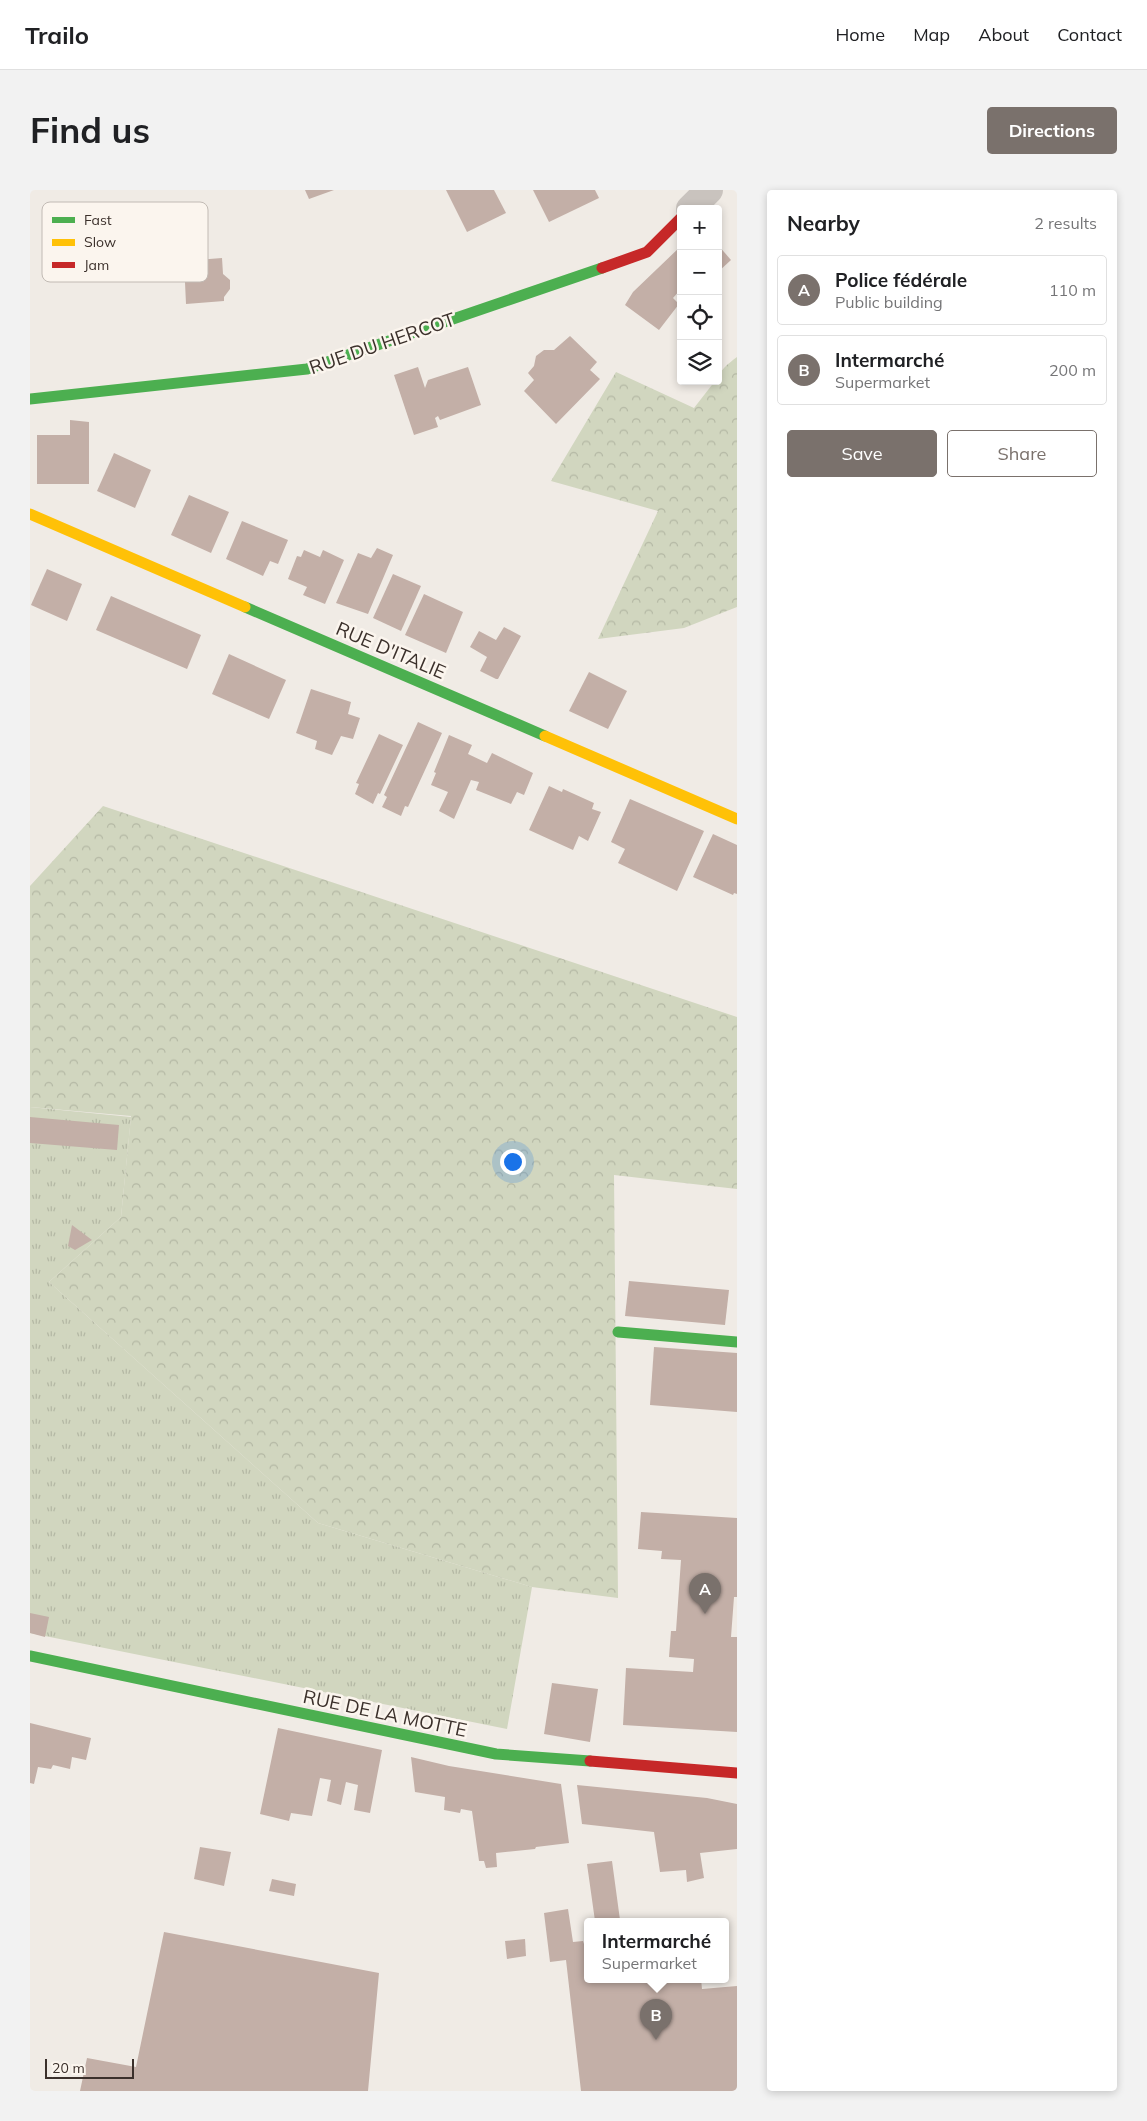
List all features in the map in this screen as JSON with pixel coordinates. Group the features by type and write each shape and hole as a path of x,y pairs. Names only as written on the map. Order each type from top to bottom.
{"street":[{"path":"694,205 709,190"},
{"name":"RUE DU HERCOT","path":"30,399 307,370 647,252 677,222"},
{"name":"RUE D'ITALIE","path":"30,514 737,819"},
{"path":"618,1332 737,1342"},
{"name":"RUE DE LA MOTTE","path":"30,1656 496,1754 737,1772"}],"green space":[{"path":"737,357 737,607 684,628 598,639 658,511 551,481 616,372 694,408 712,385 722,385 722,371"},
{"path":"103,806 737,1017 737,1189 614,1175 618,1598 532,1587 318,1523 49,1282 121,1217 131,1116 30,1107 30,886"},
{"path":"30,1107 131,1117 121,1217 49,1282 318,1523 532,1587 507,1729 30,1633"}],"building":[{"path":"305,190 334,190 309,199"},
{"path":"446,190 494,190 506,213 467,232"},
{"path":"533,190 595,190 599,198 549,222"},
{"path":"677,250 677,294 673,298 677,302 677,307 659,330 625,305 633,292"},
{"path":"722,250 731,260 722,268"},
{"path":"222,258 223,274 230,280 230,289 224,297 224,301 186,304 185,282 208,282 208,259"},
{"path":"570,336 597,362 590,370 600,379 556,424 524,391 534,380 528,373 534,366 536,356 544,350 554,350"},
{"path":"418,367 425,388 428,380 468,367 481,405 440,420 438,416 435,418 438,427 414,435 394,375"},
{"path":"70,420 89,422 89,484 37,484 37,435 70,435"},
{"path":"114,453 151,470 135,508 97,491"},
{"path":"189,495 229,512 211,553 171,535"},
{"path":"242,521 288,540 278,564 270,561 263,576 226,559"},
{"path":"377,548 393,555 368,614 336,603 358,553 371,558"},
{"path":"304,550 320,557 323,550 344,560 325,604 303,595 307,587 288,579 297,556 301,557"},
{"path":"47,569 82,584 67,621 31,605"},
{"path":"393,574 421,586 401,631 373,618"},
{"path":"424,594 463,612 446,653 405,635"},
{"path":"111,596 201,635 187,669 96,630"},
{"path":"504,627 521,636 498,679 496,679 480,671 487,657 470,647 479,631 496,640"},
{"path":"229,654 286,680 269,719 212,694"},
{"path":"589,672 627,691 608,729 569,711"},
{"path":"311,689 351,702 348,714 360,718 353,739 341,736 332,755 315,749 317,741 296,733"},
{"path":"418,722 442,733 408,807 405,806 401,816 382,807 387,797 384,795"},
{"path":"379,734 403,745 380,794 378,793 373,804 355,794 359,784 356,783"},
{"path":"449,735 472,745 468,754 487,763 492,753 533,773 524,795 517,792 511,804 476,790 479,782 471,780 454,819 439,811 448,792 431,785 436,773 434,772"},
{"path":"549,786 562,792 563,789 594,803 592,809 601,812 588,841 579,836 573,850 529,830"},
{"path":"630,799 704,831 677,891 618,863 625,849 611,842"},
{"path":"713,834 737,845 737,894 734,893 733,895 693,877"},
{"path":"30,1117 119,1125 117,1150 30,1143"},
{"path":"72,1225 92,1240 75,1250 68,1246"},
{"path":"629,1281 729,1290 725,1325 625,1316"},
{"path":"654,1347 737,1353 737,1412 650,1405"},
{"path":"641,1512 737,1518 737,1597 734,1597 731,1637 737,1637 737,1732 623,1725 626,1668 693,1672 694,1659 669,1657 671,1631 676,1631 681,1560 661,1559 662,1551 638,1549"},
{"path":"30,1613 49,1617 45,1637 30,1633"},
{"path":"552,1683 598,1689 590,1742 544,1734"},
{"path":"30,1723 91,1738 86,1760 72,1757 70,1769 53,1765 51,1769 38,1767 34,1784 30,1783"},
{"path":"278,1728 382,1750 370,1813 354,1810 358,1785 346,1782 341,1805 327,1801 331,1780 320,1778 312,1816 291,1813 289,1821 260,1814"},
{"path":"411,1757 449,1766 561,1784 569,1843 496,1853 497,1867 486,1868 484,1861 479,1861 472,1811 461,1809 460,1813 444,1810 445,1797 415,1792"},
{"path":"577,1785 707,1798 737,1804 737,1849 700,1853 704,1878 687,1882 686,1870 660,1872 654,1832 582,1824"},
{"path":"200,1847 231,1852 224,1886 194,1879"},
{"path":"612,1861 620,1918 595,1918 587,1864"},
{"path":"272,1879 296,1884 294,1896 269,1891"},
{"path":"568,1909 573,1942 583,1941 584,1944 584,1983 701,1983 702,1989 737,1986 737,2091 581,2091 566,1960 550,1962 544,1913"},
{"path":"164,1932 379,1973 368,2091 80,2091 87,2058 136,2067"},
{"path":"525,1939 526,1956 507,1959 505,1941"}],"traffic: fast":[{"path":"30,399 307,369 602,268"},
{"path":"245,607 545,736"},
{"path":"618,1332 737,1342"},
{"path":"30,1656 496,1754 590,1761"}],"traffic: slow":[{"path":"30,514 245,607"},
{"path":"545,736 737,819"}],"traffic: jam":[{"path":"602,268 647,252 677,222"},
{"path":"590,1761 737,1773"}],"place":[{"name":"Police fédérale","path":"705,1614"},
{"name":"Intermarché","path":"656,2040"}]}
